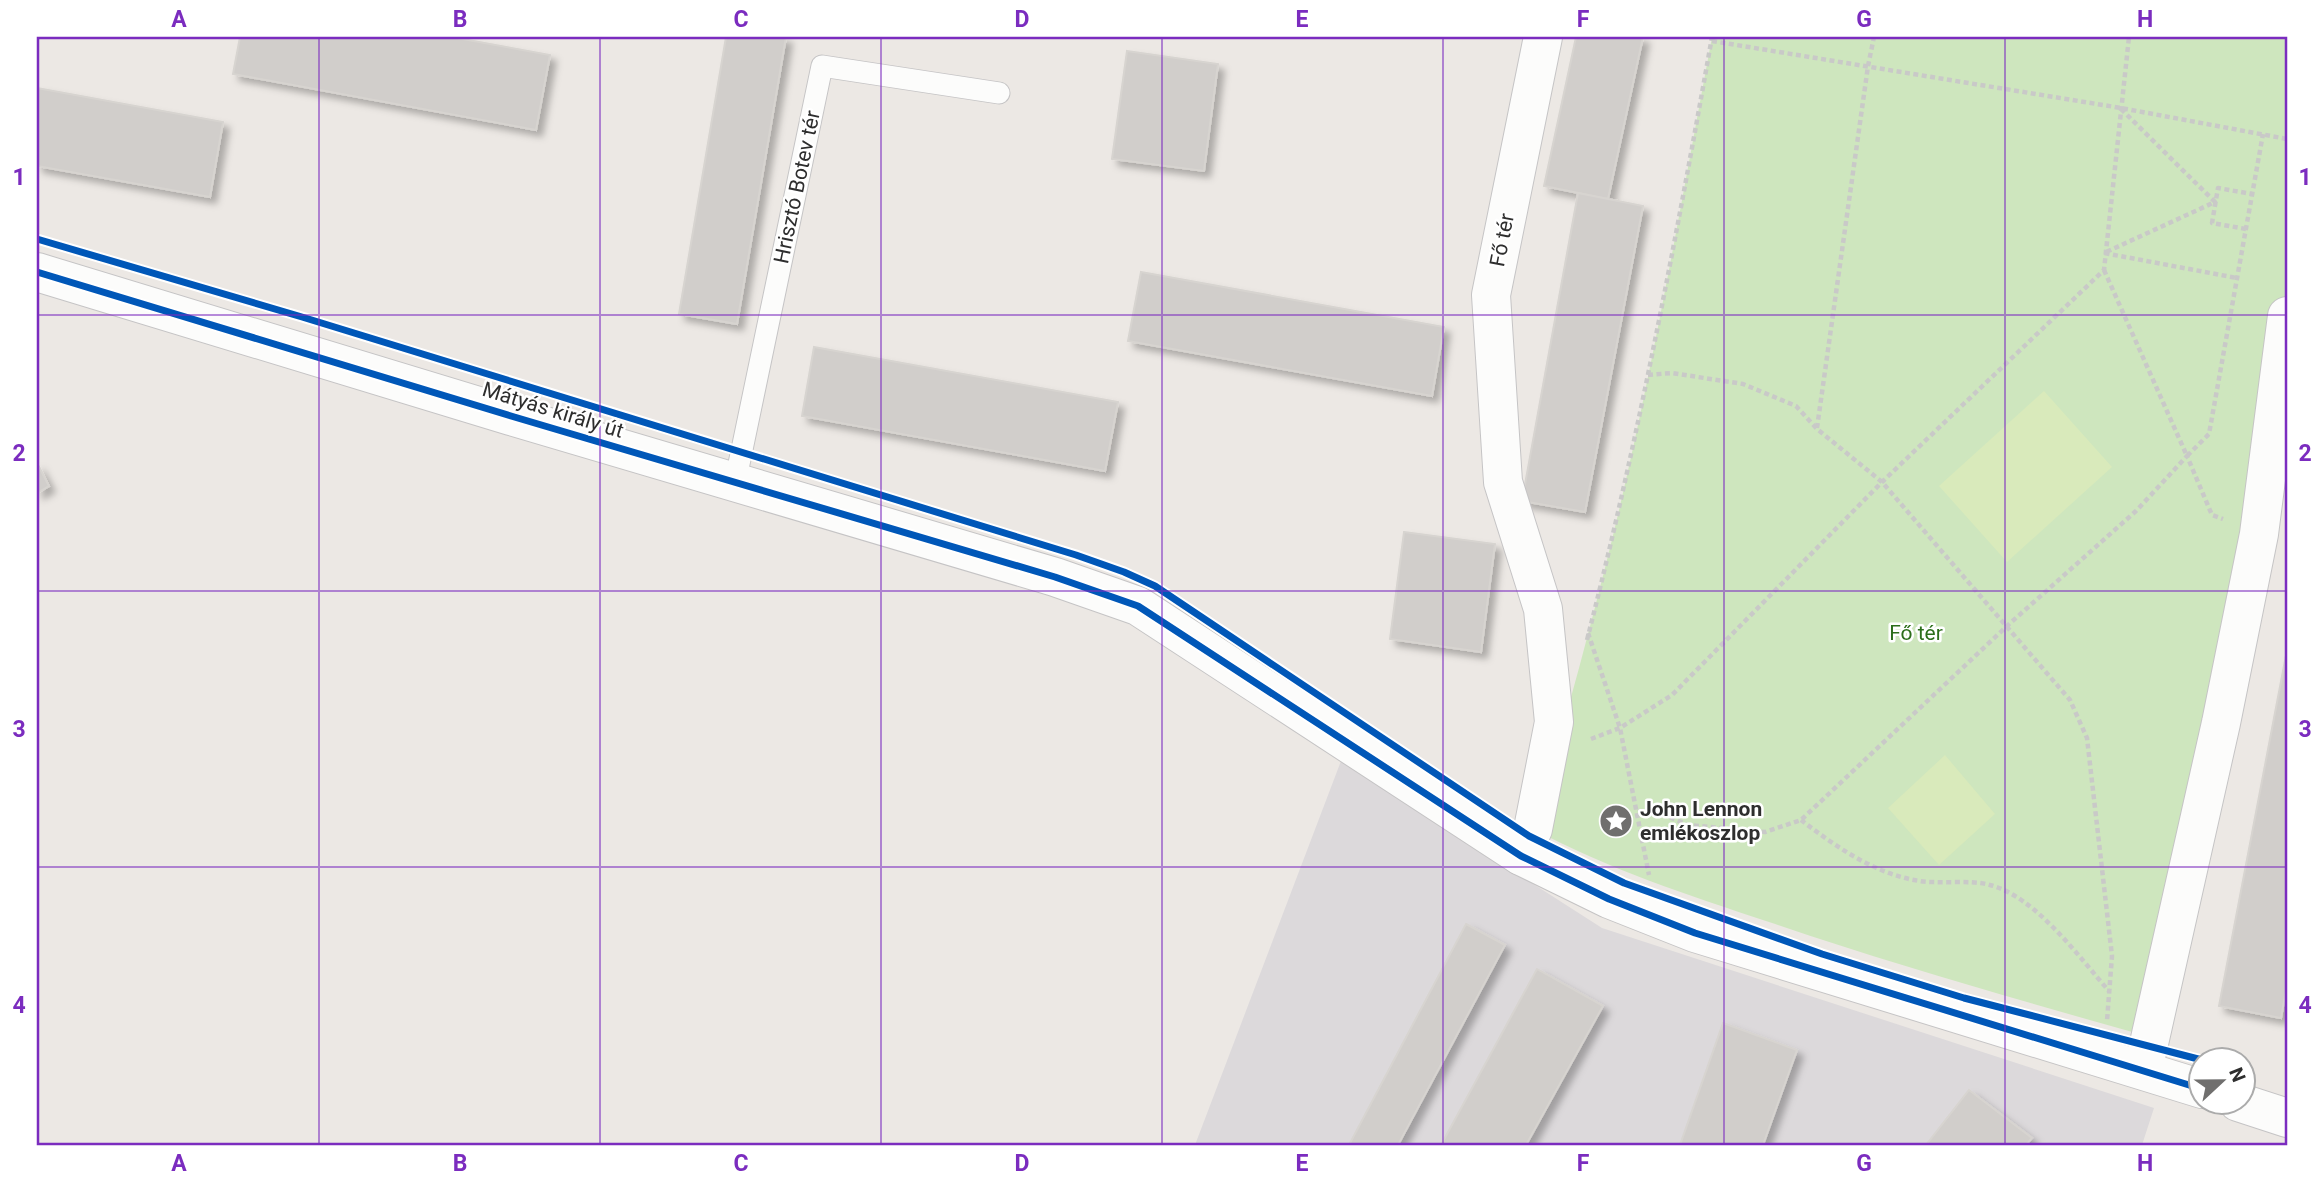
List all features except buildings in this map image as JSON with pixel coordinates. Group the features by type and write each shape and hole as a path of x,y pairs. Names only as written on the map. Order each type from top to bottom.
{"street":[{"name":"Fő tér","path":"1521,856 1533,829 1554,722 1543,609 1503,482 1491,295 1543,37"},
{"name":"Mátyás király út","path":"37,272 1055,577 1138,606 1521,856 1609,899 1695,933 2188,1084"},
{"path":"2143,1070 2221,723 2259,534 2287,316"},
{"path":"2258,1108 2287,1118"}],"lane":[{"name":"Hrisztó Botev tér","path":"734,483 822,66 999,93"}],"path":[{"path":"1817,429 1874,37"},
{"path":"2129,37 2104,270 2212,515 2259,534"},
{"path":"1585,646 1606,566 1648,376 1712,39 2287,139"},
{"path":"2121,108 2215,202"},
{"path":"1638,813 1651,809 1688,825 1765,832 1801,820 2007,626 2136,511 2187,456 2208,433 2263,134"},
{"path":"2246,229 2212,223 2215,202 2218,188 2252,194"},
{"path":"2104,253 2215,202"},
{"path":"2104,253 2236,278"},
{"path":"1584,741 1620,728 1672,695 1882,482 2104,270"},
{"path":"1648,376 1672,373 1743,384 1796,406 1817,429 1882,482 2070,700 2088,738 2112,956 2107,1025"},
{"path":"1588,633 1620,728 1650,883"},
{"path":"1801,820 1835,847 1881,870 1915,880 1989,884 2029,904 2109,991"}],"shaded area":[{"path":"1341,761 1602,928 2154,1108 2142,1145 1195,1145"}],"green space":[{"name":"Fő tér","path":"1712,37 2287,37 2287,316 2150,1037 1816,938 1619,869 1533,829 1605,568 1636,436"},
{"path":"2044,391 2112,467 2007,562 1939,486"},
{"path":"1945,755 1995,814 1939,865 1888,808"}],"cycle path":[{"path":"37,239 302,317 1124,572 1155,586 1529,836 1624,883 1822,954 1964,998 2188,1056"},
{"path":"37,272 1055,577 1138,606 1521,856 1609,899 1695,933 2188,1085"}],"place":[{"name":"John Lennon emlékoszlop","path":"1616,821"}]}
